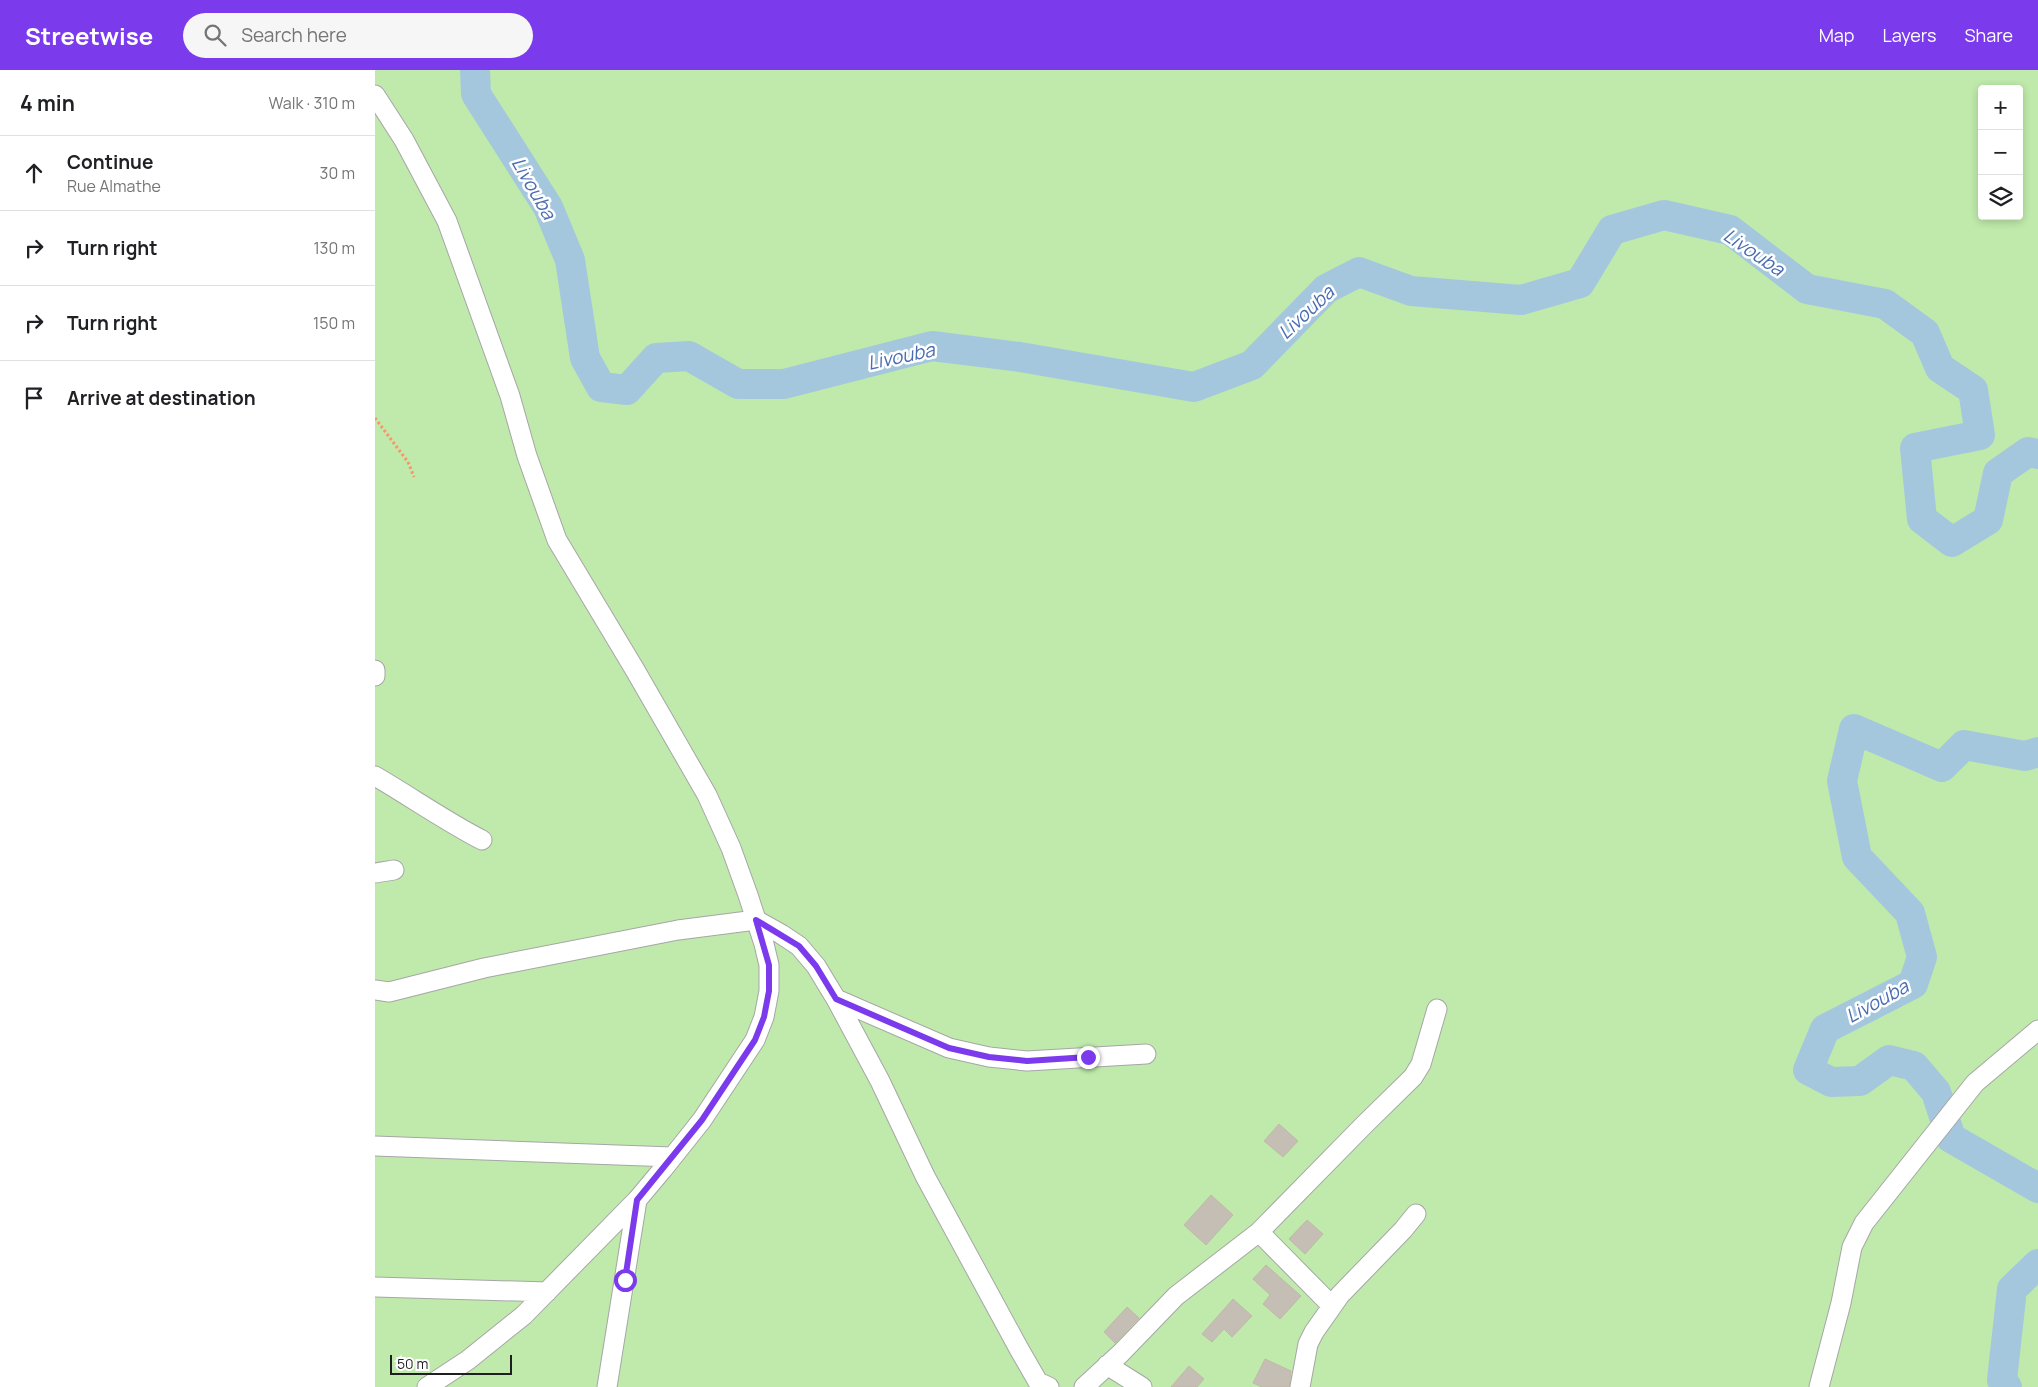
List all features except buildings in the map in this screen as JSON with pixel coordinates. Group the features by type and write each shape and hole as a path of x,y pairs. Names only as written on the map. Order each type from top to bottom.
{"street":[{"path":"375,95 405,140 447,221 510,396 530,464 557,540 707,795 731,848 756,920 769,965 769,991 764,1017 755,1040 702,1120 637,1200 524,1315 439,1381 427,1387"},
{"path":"375,670 375,676"},
{"path":"375,776 454,826 483,840"},
{"path":"375,873 394,870"},
{"path":"375,990 389,992 484,968 669,931 756,920 799,946 816,966 880,1081 925,1176 1019,1350 1038,1382 1049,1387"},
{"path":"836,999 949,1048 989,1057 1027,1061 1146,1054"},
{"path":"1084,1387 1176,1296 1259,1232 1363,1124 1413,1077 1421,1064 1437,1009"},
{"path":"1819,1387 1841,1303 1852,1246 1864,1223 1959,1102 1982,1077 2038,1030"},
{"path":"375,1146 672,1157"},
{"path":"607,1387 637,1200"},
{"path":"1300,1387 1309,1344 1314,1332 1340,1295 1416,1214"},
{"path":"1259,1232 1333,1306"},
{"path":"375,1287 547,1292"},
{"path":"1107,1365 1142,1387"}],"path":[{"path":"375,418 408,462 414,477"}],"green space":[{"path":"375,70 2038,70 2038,1387 375,1387"}],"waterway":[{"name":"Livouba","path":"475,70 476,94 548,207 570,260 585,358 601,387 627,390 656,358 689,356 738,384 784,384 932,346 1020,357 1194,387 1252,365 1326,289 1359,272 1411,291 1521,300 1580,283 1612,230 1664,215 1730,230 1807,289 1885,304 1925,333 1940,368 1973,390 1980,435 1915,448 1922,519 1952,542 1988,520 1998,473 2028,452 2038,454"},
{"name":"Livouba","path":"2038,752 2025,756 1964,745 1942,767 1854,729 1842,781 1857,857 1910,913 1922,957 1913,984 1825,1029 1808,1070 1831,1082 1860,1081 1889,1060 1914,1066 1936,1092 1951,1138 2038,1188"},
{"name":"Livouba","path":"2007,1387 2002,1380 2012,1289 2038,1264"}],"route":[{"path":"625,1280 637,1200 702,1120 755,1040 764,1017 769,991 769,965 756,920 799,946 816,966 836,999 949,1048 989,1057 1027,1061 1088,1057"}]}
